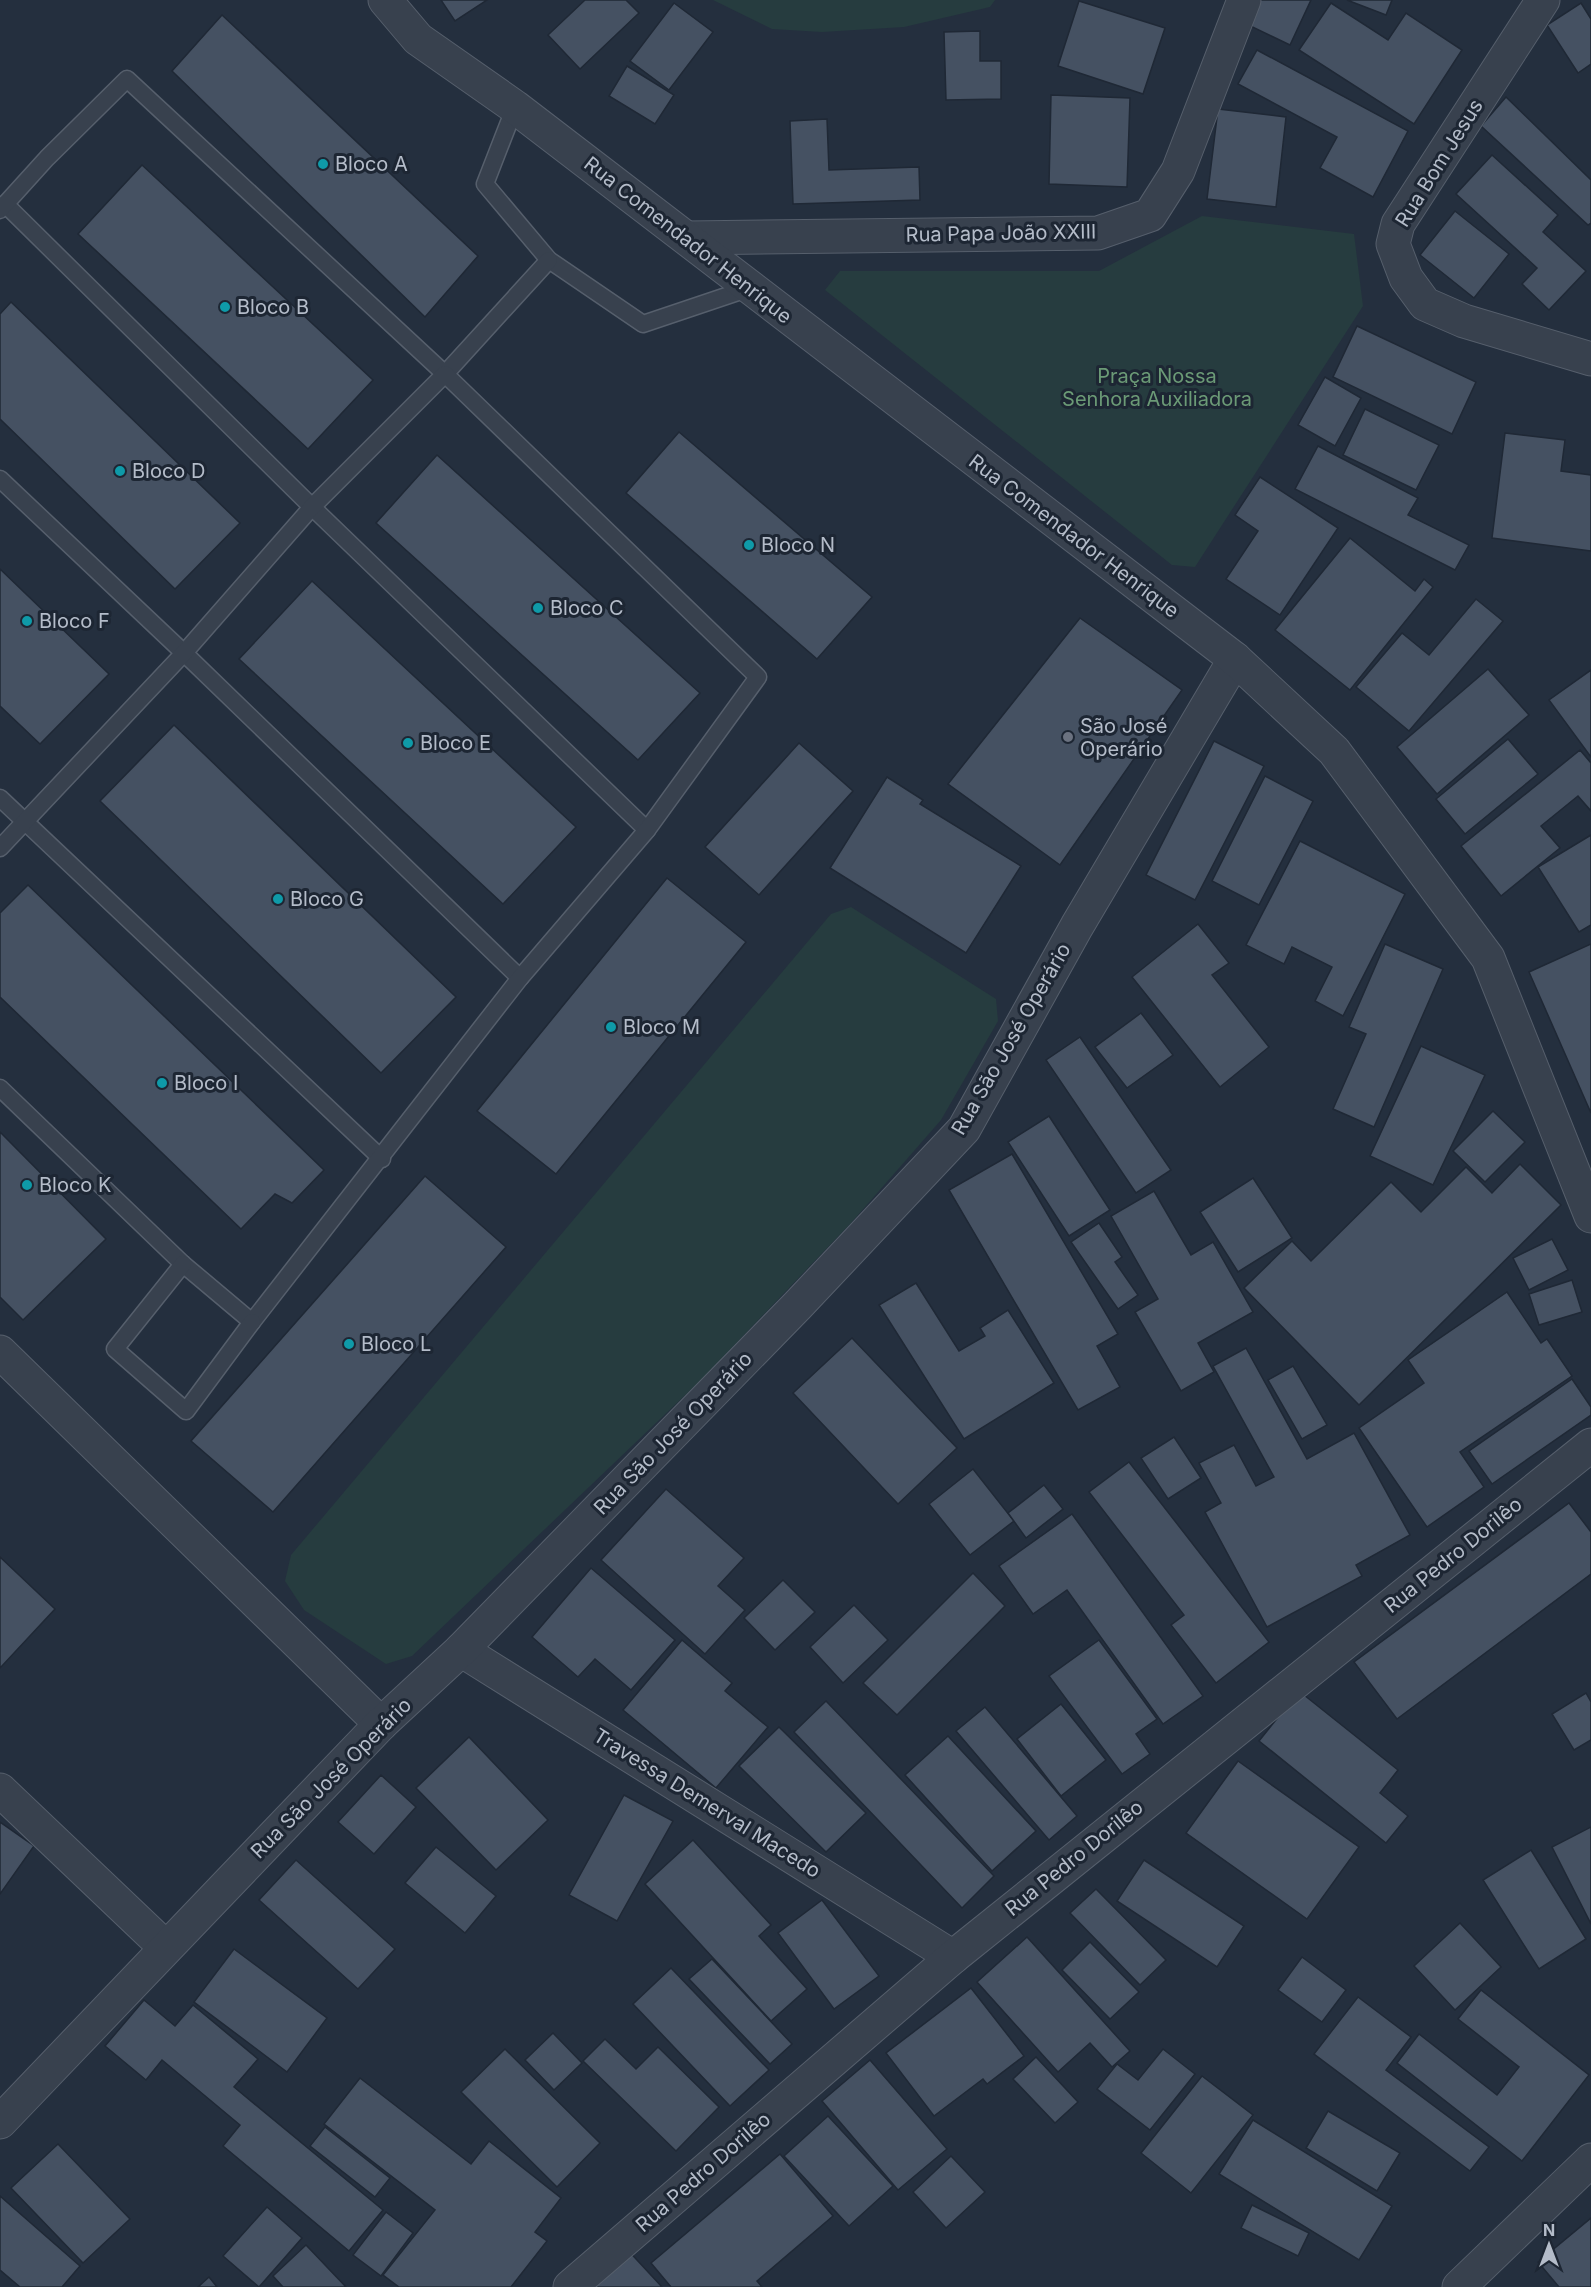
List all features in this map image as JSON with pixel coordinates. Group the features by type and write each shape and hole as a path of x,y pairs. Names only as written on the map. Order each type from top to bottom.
{"street":[{"name":"Rua Comendador Henrique","path":"385,0 418,39 515,107 1235,659 1334,751 1488,958 1591,1216"},
{"name":"Rua Papa João XXIII","path":"687,238 1098,233 1150,215 1178,171 1244,0"},
{"name":"Rua Bom Jesus","path":"1543,0 1398,224 1393,244 1406,278 1425,304 1464,321 1591,359"},
{"name":"Rua São José Operário","path":"0,2122 165,1947 381,1724 461,1650 790,1314 964,1129 1077,926 1235,659"},
{"path":"0,1352 381,1724"},
{"name":"Rua Pedro Dorilêo","path":"570,2287 953,1957 1591,1445"},
{"name":"Travessa Demerval Macedo","path":"461,1650 953,1957"},
{"path":"0,1790 165,1947"},
{"path":"1459,2287 1591,2160"}],"lane":[{"path":"183,1264 115,1349 186,1411 252,1322 382,1159 520,978 647,830 758,677 445,374 127,79 47,158 3,207 647,830"},
{"path":"515,107 485,184 549,260 643,324 750,288"},
{"path":"0,849 184,653 312,507 445,374 549,260"},
{"path":"0,480 184,653 520,978"},
{"path":"0,798 382,1159"},
{"path":"0,1088 183,1264 252,1322"}],"green space":[{"path":"713,0 995,0 990,7 904,27 822,32 772,29"},
{"name":"Praça Nossa Senhora Auxiliadora","path":"1202,216 1354,234 1363,306 1195,567 1172,565 825,290 840,271 1099,271"},
{"path":"851,907 996,999 998,1021 941,1120 851,1223 700,1381 412,1656 386,1664 304,1610 285,1581 291,1555 831,914"}],"building":[{"path":"441,0 487,0 455,21"},
{"path":"585,0 626,0 639,13 580,69 548,35"},
{"path":"1253,0 1311,0 1290,45 1242,22"},
{"path":"1347,0 1392,0 1386,15"},
{"path":"1079,1 1165,28 1143,94 1058,66"},
{"path":"674,3 713,32 669,90 630,61"},
{"path":"1331,3 1388,40 1406,13 1462,50 1414,124 1299,50"},
{"path":"1581,3 1591,19 1591,64 1578,73 1547,25"},
{"name":"Bloco A","path":"222,15 478,256 425,317 172,71"},
{"path":"980,31 980,61 1001,61 1001,99 946,100 944,32"},
{"path":"1257,50 1408,131 1373,197 1320,168 1337,137 1238,84"},
{"path":"627,66 674,95 655,124 609,96"},
{"path":"1051,95 1130,98 1127,187 1049,184"},
{"path":"1506,97 1591,180 1591,223 1588,225 1481,126"},
{"path":"1218,109 1286,117 1276,207 1207,199"},
{"path":"827,119 829,170 919,167 920,200 793,204 790,121"},
{"path":"1492,155 1558,215 1543,232 1586,271 1549,310 1522,284 1537,268 1456,194"},
{"name":"Bloco B","path":"142,165 373,380 308,449 78,234"},
{"path":"1455,211 1509,254 1474,298 1420,255"},
{"name":"Bloco D","path":"11,302 240,523 175,589 0,419 0,314"},
{"path":"1357,326 1476,382 1452,434 1333,377"},
{"path":"1325,377 1361,398 1335,446 1298,425"},
{"path":"1365,409 1439,445 1416,490 1343,455"},
{"name":"Bloco N","path":"679,432 872,597 817,659 626,493"},
{"path":"1505,433 1565,440 1561,471 1591,475 1591,551 1492,538"},
{"path":"1318,446 1418,498 1408,515 1469,545 1455,570 1295,489"},
{"name":"Bloco C","path":"437,455 700,693 638,760 376,523"},
{"path":"1260,477 1338,528 1280,615 1226,579 1258,531 1235,515"},
{"path":"1350,538 1415,591 1424,579 1433,587 1350,690 1275,630"},
{"name":"Bloco F","path":"0,569 109,674 40,744 0,706"},
{"name":"Bloco E","path":"312,581 576,827 503,904 239,659"},
{"path":"1476,599 1503,621 1409,731 1356,687 1402,633 1429,655"},
{"name":"São José Operário","path":"1080,618 1182,690 1060,865 948,784"},
{"path":"1488,669 1529,715 1437,794 1397,747"},
{"path":"1591,670 1591,757 1549,700"},
{"name":"Bloco G","path":"174,725 456,997 381,1073 100,801"},
{"path":"1508,739 1538,774 1465,834 1436,799"},
{"path":"1214,741 1264,766 1195,900 1146,875"},
{"path":"799,743 853,791 759,895 705,847"},
{"path":"1580,750 1591,763 1591,811 1578,796 1541,826 1560,848 1501,896 1461,846"},
{"path":"1265,776 1313,801 1259,905 1212,881"},
{"path":"887,777 923,800 920,804 1021,866 966,953 830,868"},
{"path":"1591,835 1591,925 1579,932 1538,867"},
{"path":"1300,841 1405,894 1343,1016 1315,1001 1332,967 1292,947 1284,964 1246,945"},
{"name":"Bloco M","path":"667,878 746,942 556,1174 477,1111"},
{"name":"Bloco I","path":"28,885 324,1170 292,1203 275,1194 241,1229 0,997 0,913"},
{"path":"1198,924 1229,963 1212,975 1269,1047 1220,1087 1132,977"},
{"path":"1385,944 1443,969 1374,1127 1333,1109 1366,1034 1349,1027"},
{"path":"1591,944 1591,1113 1529,972"},
{"path":"1141,1013 1173,1055 1127,1088 1095,1047"},
{"path":"1080,1037 1171,1170 1136,1193 1046,1060"},
{"path":"1421,1046 1485,1075 1433,1185 1370,1156"},
{"path":"1493,1111 1525,1142 1485,1182 1453,1151"},
{"path":"1049,1116 1110,1210 1069,1236 1008,1142"},
{"name":"Bloco K","path":"0,1132 106,1239 23,1320 0,1297"},
{"path":"1012,1154 1118,1334 1097,1346 1120,1387 1078,1410 949,1190"},
{"path":"1520,1164 1561,1205 1359,1405 1244,1288 1292,1241 1311,1261 1391,1182 1421,1212 1466,1167 1492,1193"},
{"name":"Bloco L","path":"425,1176 506,1247 273,1512 191,1441"},
{"path":"1253,1178 1292,1238 1238,1272 1200,1212"},
{"path":"1154,1191 1191,1255 1213,1242 1253,1312 1198,1343 1214,1372 1181,1391 1135,1312 1158,1299 1111,1216"},
{"path":"1099,1223 1122,1257 1115,1262 1138,1295 1118,1309 1071,1242"},
{"path":"1552,1239 1568,1270 1529,1290 1513,1258"},
{"path":"1572,1280 1582,1312 1539,1325 1529,1294"},
{"path":"916,1283 959,1351 985,1336 980,1328 1008,1310 1054,1383 964,1439 879,1305"},
{"path":"1507,1292 1541,1343 1547,1339 1572,1376 1460,1452 1484,1487 1427,1527 1359,1428 1424,1383 1408,1360"},
{"path":"852,1338 957,1448 898,1504 793,1393"},
{"path":"1246,1348 1307,1459 1354,1433 1410,1535 1356,1565 1362,1576 1267,1627 1205,1512 1221,1503 1199,1463 1234,1445 1256,1486 1274,1477 1213,1366"},
{"path":"1293,1366 1327,1425 1302,1439 1268,1380"},
{"path":"1572,1379 1591,1407 1591,1415 1492,1484 1469,1451"},
{"path":"1174,1437 1201,1478 1168,1499 1141,1458"},
{"path":"1129,1462 1269,1642 1216,1683 1171,1625 1184,1615 1089,1492"},
{"path":"973,1469 1014,1521 970,1555 929,1504"},
{"path":"1044,1485 1063,1509 1026,1538 1008,1513"},
{"path":"666,1489 744,1558 718,1586 745,1610 705,1654 601,1560"},
{"path":"1569,1503 1591,1532 1591,1574 1397,1719 1354,1662"},
{"path":"1072,1514 1203,1696 1163,1724 1067,1590 1033,1614 999,1566"},
{"path":"0,1557 55,1609 0,1668"},
{"path":"591,1568 675,1640 631,1690 595,1659 578,1677 532,1637"},
{"path":"973,1573 1005,1606 897,1715 863,1683"},
{"path":"783,1580 815,1612 775,1650 744,1618"},
{"path":"854,1605 888,1640 843,1683 810,1647"},
{"path":"682,1640 732,1683 725,1691 768,1727 716,1788 623,1710"},
{"path":"1099,1640 1157,1719 1136,1734 1150,1754 1122,1774 1049,1676"},
{"path":"1299,1691 1398,1770 1380,1793 1408,1816 1386,1843 1259,1741"},
{"path":"1586,1693 1591,1702 1591,1740 1574,1750 1552,1714"},
{"path":"826,1701 994,1876 962,1908 794,1732"},
{"path":"1061,1704 1106,1760 1061,1796 1017,1739"},
{"path":"985,1707 1077,1816 1049,1840 956,1731"},
{"path":"779,1727 866,1813 826,1852 739,1766"},
{"path":"948,1736 1036,1831 992,1871 905,1775"},
{"path":"469,1737 548,1820 496,1870 416,1788"},
{"path":"1238,1761 1359,1847 1307,1919 1186,1833"},
{"path":"381,1775 416,1807 374,1854 338,1822"},
{"path":"624,1795 673,1821 617,1921 569,1895"},
{"path":"0,1822 34,1846 0,1894"},
{"path":"1591,1827 1591,1924 1552,1847"},
{"path":"693,1840 771,1925 759,1936 807,1989 771,2021 645,1884"},
{"path":"436,1847 496,1896 465,1933 405,1883"},
{"path":"1531,1850 1586,1939 1539,1969 1483,1880"},
{"path":"296,1860 395,1949 358,1989 259,1900"},
{"path":"1144,1860 1244,1926 1217,1967 1117,1901"},
{"path":"1096,1889 1166,1960 1140,1985 1070,1913"},
{"path":"822,1900 879,1976 834,2009 778,1933"},
{"path":"1460,1923 1501,1967 1455,2010 1414,1966"},
{"path":"1027,1937 1130,2051 1112,2067 1090,2043 1058,2072 977,1982"},
{"path":"1090,1942 1139,1992 1110,2019 1062,1970"},
{"path":"234,1949 327,2018 287,2072 194,2002"},
{"path":"1302,1957 1346,1990 1322,2022 1278,1990"},
{"path":"712,1959 792,2044 770,2064 689,1979"},
{"path":"671,1968 769,2070 730,2106 633,2004"},
{"path":"971,1988 1024,2056 987,2084 983,2079 934,2116 886,2053"},
{"path":"1481,1990 1589,2075 1522,2161 1397,2063 1419,2034 1497,2095 1519,2067 1458,2019"},
{"path":"1358,1997 1411,2037 1386,2070 1489,2147 1470,2171 1314,2054"},
{"path":"144,2000 175,2026 193,2005 258,2059 234,2087 383,2210 349,2251 223,2146 240,2125 162,2060 146,2080 105,2046"},
{"path":"553,2033 582,2063 554,2090 525,2060"},
{"path":"605,2039 636,2069 658,2047 719,2107 676,2151 583,2061"},
{"path":"505,2049 600,2143 557,2187 461,2092"},
{"path":"1163,2049 1195,2074 1150,2130 1097,2089 1117,2064 1138,2080"},
{"path":"1036,2057 1078,2102 1055,2123 1013,2079"},
{"path":"870,2060 947,2149 898,2190 822,2101"},
{"path":"1202,2076 1253,2115 1191,2193 1141,2153"},
{"path":"360,2078 471,2164 489,2141 561,2198 535,2232 547,2241 511,2287 399,2287 383,2275 435,2210 324,2124"},
{"path":"1328,2111 1400,2153 1377,2191 1306,2148"},
{"path":"828,2116 893,2186 849,2226 784,2156"},
{"path":"1253,2120 1392,2206 1359,2260 1219,2174"},
{"path":"325,2127 390,2178 375,2197 310,2146"},
{"path":"58,2144 130,2219 83,2263 11,2188"},
{"path":"780,2154 833,2216 757,2281 762,2287 671,2287 651,2263"},
{"path":"951,2156 985,2192 946,2228 913,2192"},
{"path":"0,2196 80,2266 62,2287 20,2287 0,2270"},
{"path":"1252,2205 1309,2233 1298,2256 1241,2228"},
{"path":"267,2207 302,2238 259,2287 223,2256"},
{"path":"386,2212 413,2233 381,2276 353,2255"},
{"path":"1591,2218 1591,2287 1559,2287 1538,2262"},
{"path":"306,2245 346,2287 283,2287 273,2276"},
{"path":"624,2246 662,2287 584,2287"},
{"path":"209,2277 217,2287 198,2287"}],"place":[{"name":"Bloco A","path":"323,164"},
{"name":"Bloco B","path":"225,307"},
{"name":"Bloco D","path":"120,471"},
{"name":"Bloco N","path":"749,545"},
{"name":"Bloco C","path":"538,608"},
{"name":"Bloco F","path":"27,621"},
{"name":"São José Operário","path":"1068,737"},
{"name":"Bloco E","path":"408,743"},
{"name":"Bloco G","path":"278,899"},
{"name":"Bloco M","path":"611,1027"},
{"name":"Bloco I","path":"162,1083"},
{"name":"Bloco K","path":"27,1185"},
{"name":"Bloco L","path":"349,1344"}]}
